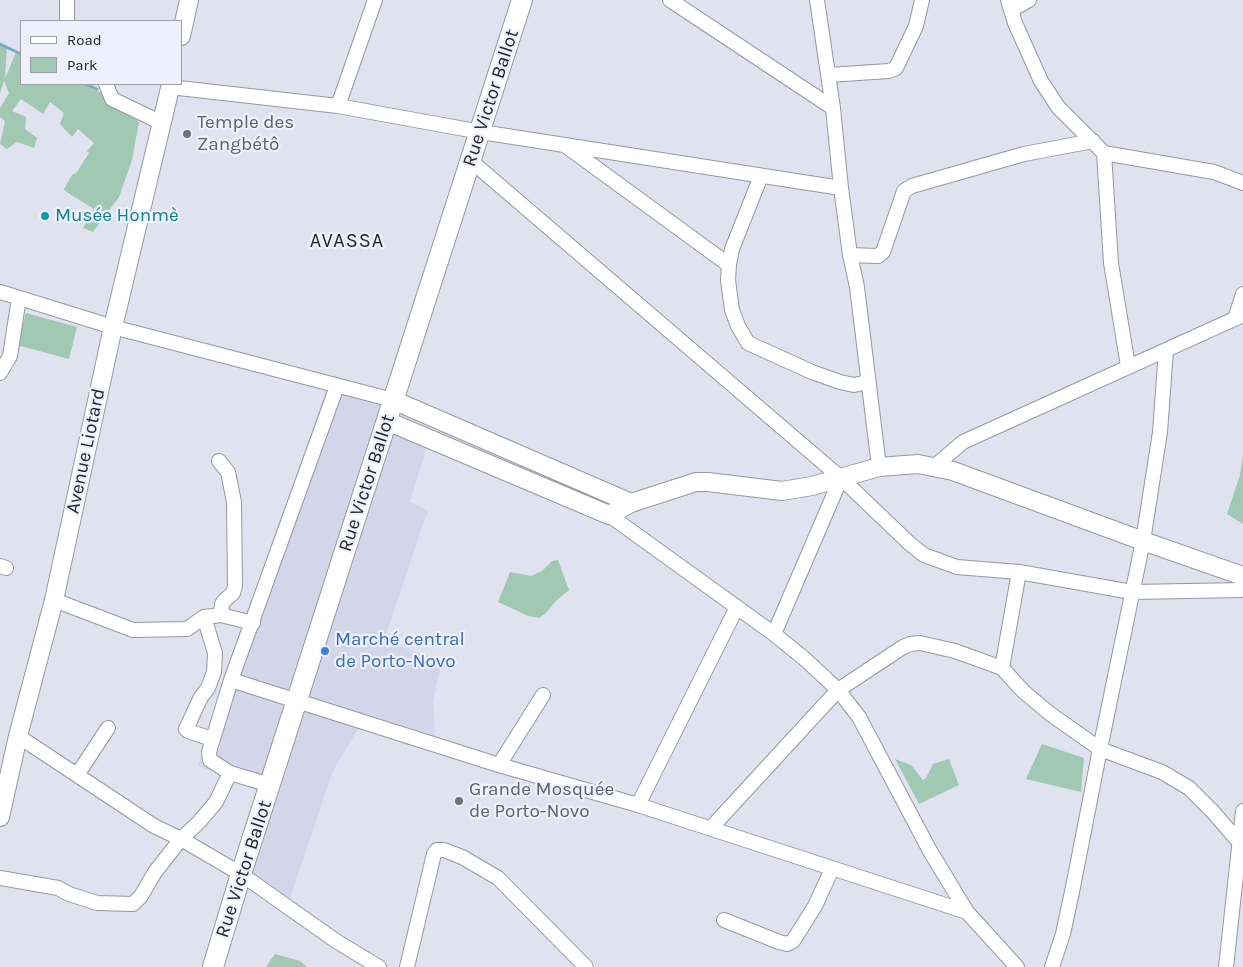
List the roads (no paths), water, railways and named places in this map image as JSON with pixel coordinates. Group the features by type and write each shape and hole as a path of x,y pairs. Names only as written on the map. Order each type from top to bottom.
{"main road":[{"name":"Rue Victor Ballot","path":"213,967 296,701 472,161 522,0"}],"street":[{"path":"67,0 67,20"},
{"path":"182,32 189,0"},
{"path":"338,106 375,0"},
{"path":"670,0 833,108"},
{"path":"817,0 833,108 850,256 857,287 879,467"},
{"path":"828,75 889,71 896,68 916,26 922,0"},
{"path":"1029,0 1010,5 1015,23 1041,82 1058,107 1104,153 1214,172 1243,182"},
{"path":"106,85 112,99 162,122"},
{"path":"170,85 338,106 480,132 841,188"},
{"name":"Avenue Liotard","path":"0,817 18,736 54,600 113,327 170,85"},
{"path":"850,256 878,256 884,252 904,191 912,186 1024,154 1093,142"},
{"path":"564,145 729,265"},
{"path":"1104,153 1111,263 1128,366"},
{"path":"472,161 841,478 924,555 957,567 1019,572 1132,592 1243,590"},
{"path":"761,176 732,249 729,265 728,280 732,310 738,326 748,343 819,374 854,385 868,382"},
{"path":"0,292 113,327 393,400 631,503"},
{"path":"935,466 963,442 1239,317 1243,294"},
{"path":"0,373 10,356 19,298"},
{"path":"1058,964 1143,541 1160,432 1166,350"},
{"path":"270,786 230,773 210,760 209,752 231,680 337,386"},
{"path":"387,421 609,516 774,634 806,660 838,690 859,716 930,851 967,912 1017,967"},
{"path":"220,461 228,472 234,502 235,586 233,593 222,604 221,615"},
{"path":"609,516 631,503 696,482 782,491 812,486 879,467 918,464 935,466 962,475 1243,576"},
{"path":"774,634 841,478"},
{"path":"1002,668 1019,572"},
{"path":"54,600 133,630 187,629 204,617 221,615 253,622"},
{"path":"638,805 737,607"},
{"path":"204,617 215,653 214,672 208,688 201,696 186,728 188,731 212,739"},
{"path":"711,828 838,690 910,644 920,643 955,651 1002,668 1049,713 1100,749 1162,772 1188,788 1213,812 1239,842"},
{"path":"231,680 499,765 711,828 967,912"},
{"path":"499,765 543,695"},
{"path":"77,775 108,728"},
{"path":"18,736 154,826 181,839 241,874 336,941 379,967"},
{"path":"0,878 58,888 69,894 97,903 133,904 141,896 155,872 181,839 216,802 230,773"},
{"path":"1226,967 1243,811"},
{"path":"407,967 434,854 437,850 444,850 462,857 498,878 586,967"},
{"path":"724,920 787,944 793,940 815,906 832,869"}],"waterway":[{"path":"0,44 20,54"},
{"path":"88,85 97,89"}],"place":[{"name":"Temple des Zangbétô","path":"187,134"},
{"name":"Musée Honmè","path":"45,216"},
{"name":"Marché central de Porto-Novo","path":"325,651"},
{"name":"Grande Mosquée de Porto-Novo","path":"459,801"}],"district":[{"name":"AVASSA","path":"347,241"}]}
